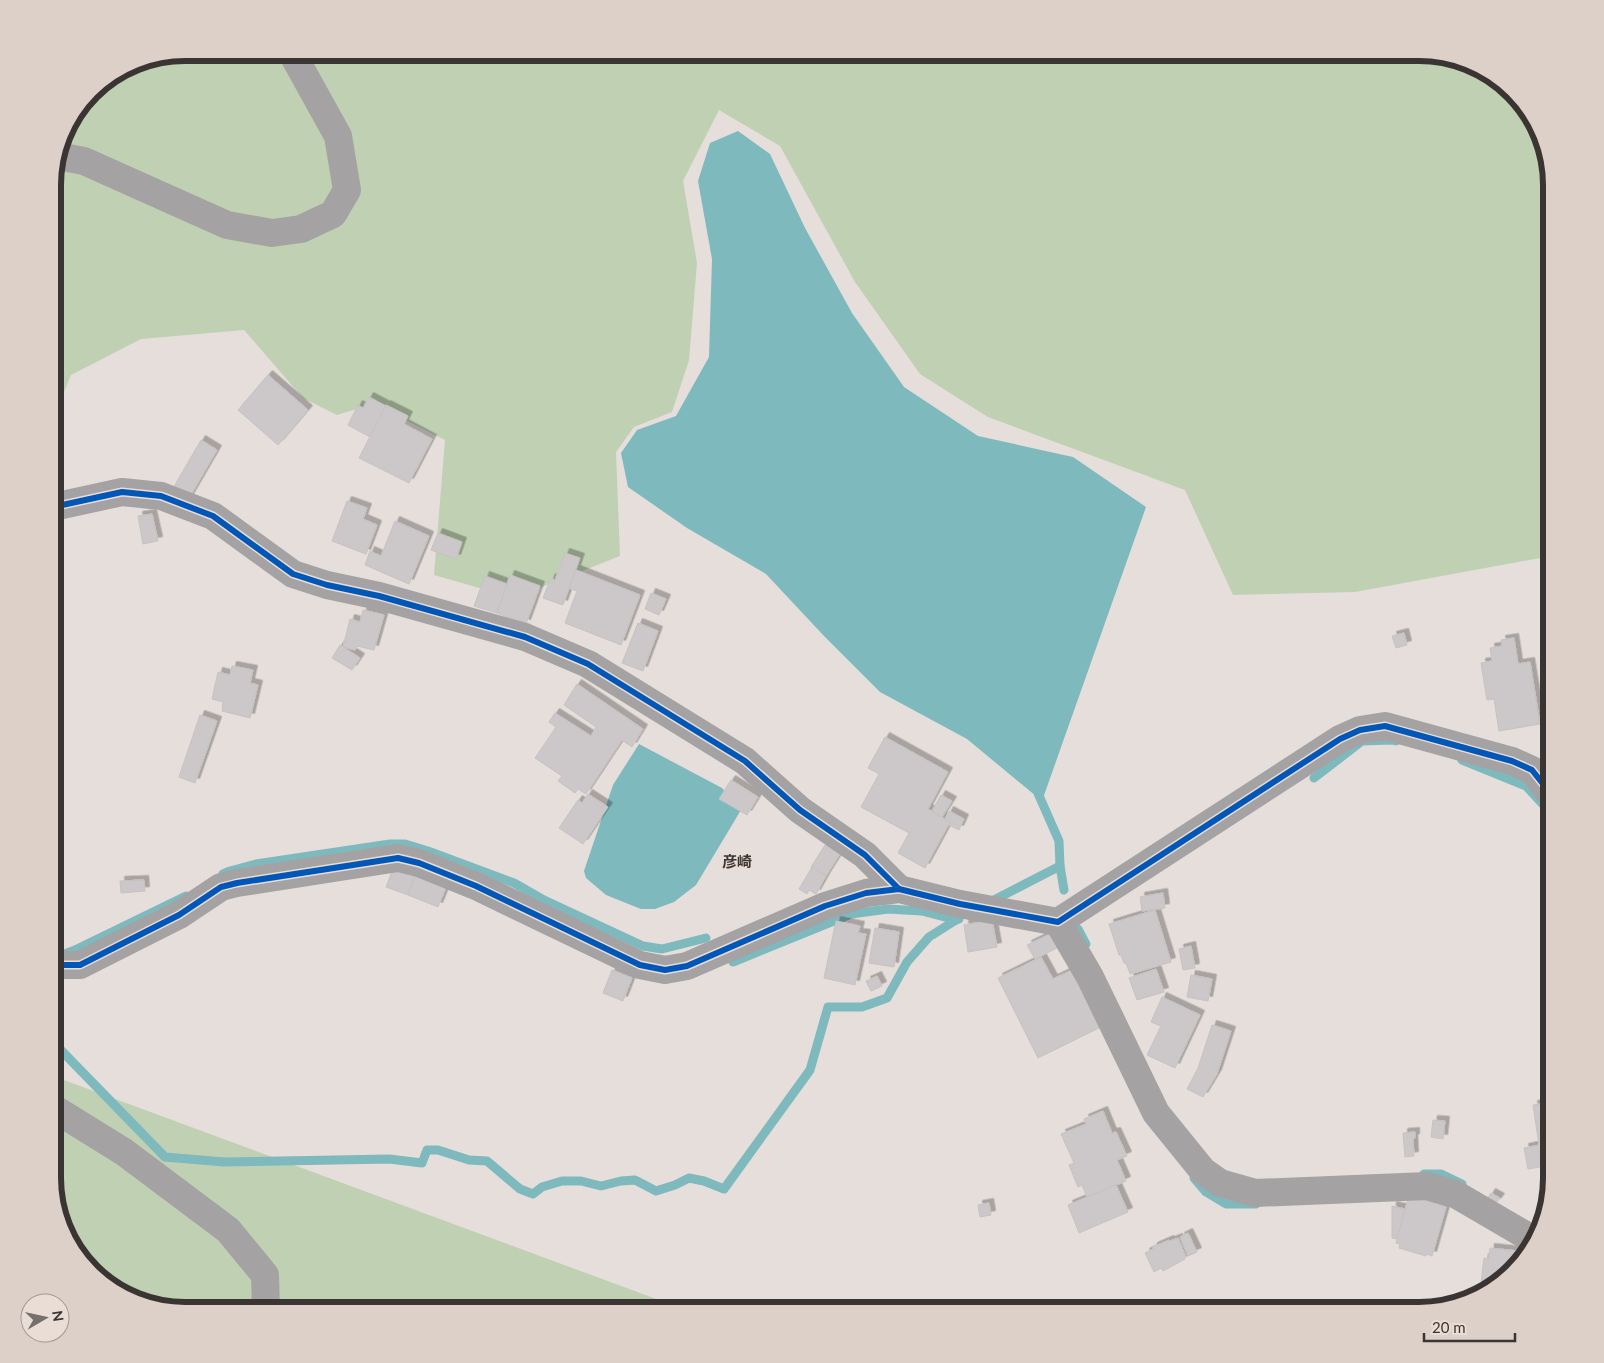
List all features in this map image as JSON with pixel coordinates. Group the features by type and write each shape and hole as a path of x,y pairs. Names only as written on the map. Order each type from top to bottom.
{"street":[{"path":"65,157 84,161 228,226 272,233 300,229 333,214 347,190 338,136 297,61"},
{"path":"62,505 122,492 161,496 213,516 294,574 327,585 379,596 525,637 588,664 745,761 800,810 865,855 899,889"},
{"path":"62,965 80,965 179,915 221,887 398,858 419,863 476,886 640,965 665,970 687,966 825,906 866,893 899,889 960,904 1058,922 1340,739 1360,730 1385,726 1512,761 1532,770 1543,783"},
{"path":"1058,922 1090,977 1156,1113 1203,1170 1220,1183 1255,1192 1427,1186 1455,1194 1528,1236"},
{"path":"62,1114 124,1152 228,1230 265,1275 266,1302"}],"green space":[{"path":"169,62 1435,62 1451,65 1474,74 1500,92 1522,116 1539,153 1543,185 1543,557 1355,592 1233,595 1185,490 988,417 920,374 855,282 780,146 719,110 683,181 697,263 689,360 672,412 634,427 616,452 620,556 514,598 434,575 445,440 373,404 337,415 303,398 244,330 141,339 71,375 62,396 62,177 68,145 82,116 116,82 153,65"},
{"path":"62,1079 664,1302 185,1302 153,1298 116,1281 92,1259 74,1233 65,1210 62,1186"}],"water":[{"path":"738,131 770,154 805,228 852,313 904,387 978,436 1073,457 1146,507 1042,801 967,739 880,692 766,574 687,528 628,487 621,453 637,430 676,416 709,357 712,259 698,181 710,143"},
{"path":"639,744 722,788 741,810 696,885 674,902 655,909 641,909 606,895 586,878 584,871 613,785"}],"building":[{"path":"268,375 308,410 278,445 238,410"},
{"path":"369,397 386,406 370,437 348,425 358,405 363,408"},
{"path":"386,405 408,416 404,424 432,439 409,483 359,458"},
{"path":"201,440 217,450 188,500 172,490"},
{"path":"347,501 367,508 363,519 377,525 366,554 332,541"},
{"path":"152,514 158,541 143,544 138,516"},
{"path":"395,521 429,536 409,584 365,565 370,551 381,556"},
{"path":"438,533 462,542 456,559 431,550"},
{"path":"565,553 580,558 563,605 543,598 551,578 555,580"},
{"path":"576,570 640,595 621,645 565,623 577,591 569,588"},
{"path":"510,575 540,586 526,624 497,613"},
{"path":"485,576 507,584 497,613 474,606"},
{"path":"651,593 666,599 659,615 645,609"},
{"path":"363,610 384,615 374,650 357,646 355,650 343,647 350,619 360,622"},
{"path":"638,623 658,631 643,671 622,663"},
{"path":"1404,633 1407,645 1396,648 1392,636"},
{"path":"1514,638 1518,664 1530,662 1540,724 1499,731 1494,699 1487,700 1481,663 1492,661 1490,648 1502,646 1501,640"},
{"path":"340,645 360,658 352,670 332,658"},
{"path":"232,666 253,670 250,683 258,685 250,718 222,711 223,702 212,699 218,672 230,675"},
{"path":"577,684 643,729 632,747 622,740 586,794 578,789 575,793 558,781 562,776 535,758 556,727 549,722 555,713 591,736 596,727 564,705"},
{"path":"200,715 217,721 195,783 179,777"},
{"path":"885,737 948,772 928,809 950,822 925,868 898,853 909,833 861,807 879,774 868,768"},
{"path":"731,780 758,797 747,815 719,799"},
{"path":"588,794 608,807 583,844 559,828 578,800 582,803"},
{"path":"941,795 952,801 942,817 932,811"},
{"path":"949,811 964,819 959,830 949,825 950,822 945,819"},
{"path":"825,845 840,854 826,876 811,867"},
{"path":"812,867 826,876 816,894 809,890 807,894 799,889"},
{"path":"393,869 414,877 408,895 386,887"},
{"path":"416,873 447,885 438,907 408,895"},
{"path":"144,880 145,891 121,893 120,881"},
{"path":"1163,893 1165,908 1142,911 1140,897"},
{"path":"1155,910 1171,962 1130,974 1126,963 1124,963 1121,955 1119,955 1109,924"},
{"path":"992,920 997,947 968,952 964,925"},
{"path":"836,921 860,926 858,933 866,934 855,985 824,978"},
{"path":"875,928 899,932 894,967 869,963"},
{"path":"1052,933 1059,947 1035,959 1027,945"},
{"path":"1191,946 1195,968 1183,970 1179,949"},
{"path":"1041,957 1053,979 1074,969 1103,1026 1038,1058 998,978"},
{"path":"1156,969 1164,992 1137,1000 1129,978"},
{"path":"612,970 632,978 623,1001 603,993"},
{"path":"1191,975 1212,979 1208,1001 1187,997"},
{"path":"877,976 882,986 871,991 866,981"},
{"path":"1162,997 1200,1015 1175,1068 1147,1055 1161,1026 1151,1022"},
{"path":"1212,1025 1231,1031 1217,1074 1203,1097 1187,1089 1198,1068"},
{"path":"1543,1104 1543,1166 1528,1169 1524,1148 1539,1145 1533,1105"},
{"path":"1103,1111 1112,1133 1116,1132 1127,1156 1117,1160 1126,1181 1087,1197 1082,1185 1078,1187 1069,1165 1074,1163 1061,1134 1086,1124 1084,1119"},
{"path":"1433,1120 1445,1121 1443,1139 1431,1137"},
{"path":"1415,1132 1415,1138 1413,1139 1414,1156 1405,1157 1403,1133"},
{"path":"1116,1185 1128,1212 1079,1233 1068,1205"},
{"path":"1491,1193 1500,1198 1496,1203 1488,1198"},
{"path":"1410,1196 1446,1207 1432,1256 1399,1248 1400,1244 1396,1243"},
{"path":"989,1203 991,1215 980,1217 978,1205"},
{"path":"1392,1206 1405,1209 1397,1239 1392,1238"},
{"path":"1188,1233 1197,1252 1188,1256 1180,1237"},
{"path":"1178,1238 1186,1257 1185,1259 1163,1271 1161,1268 1154,1272 1145,1253 1153,1249 1153,1247"},
{"path":"1490,1248 1519,1251 1494,1276 1481,1284 1484,1258 1489,1259"}],"waterway":[{"path":"1314,778 1362,741 1396,741"},
{"path":"1462,760 1526,786 1543,804"},
{"path":"1037,791 1059,841 1060,866 1064,890"},
{"path":"223,874 256,864 390,844 405,844 514,883 542,899 643,946 662,949 706,938"},
{"path":"992,901 1060,866"},
{"path":"62,955 186,896"},
{"path":"733,962 851,914 888,909 922,911 956,920 959,919"},
{"path":"62,1051 165,1157 224,1162 389,1159 422,1163 427,1150 438,1150 469,1160 487,1161 520,1189 533,1194 542,1187 562,1181 581,1181 601,1186 635,1180 656,1191 689,1178 704,1181 724,1189 810,1070 828,1007 862,1007 887,998 907,962 929,937 956,920"},
{"path":"1078,929 1086,944"},
{"path":"1424,1174 1441,1174 1462,1184"},
{"path":"1194,1178 1206,1192 1226,1204 1256,1204"}],"cycle path":[{"path":"62,505 122,492 161,496 213,516 293,574 327,585 379,596 525,637 588,664 745,761 800,810 865,855 899,889"},
{"path":"62,965 80,965 179,915 221,887 398,858 419,863 476,886 640,965 665,970 687,966 825,906 866,893 899,889 960,904 1058,922 1340,739 1360,730 1385,726 1512,761 1532,770 1543,784"}],"district":[{"name":"彦崎","path":"737,862"}]}
